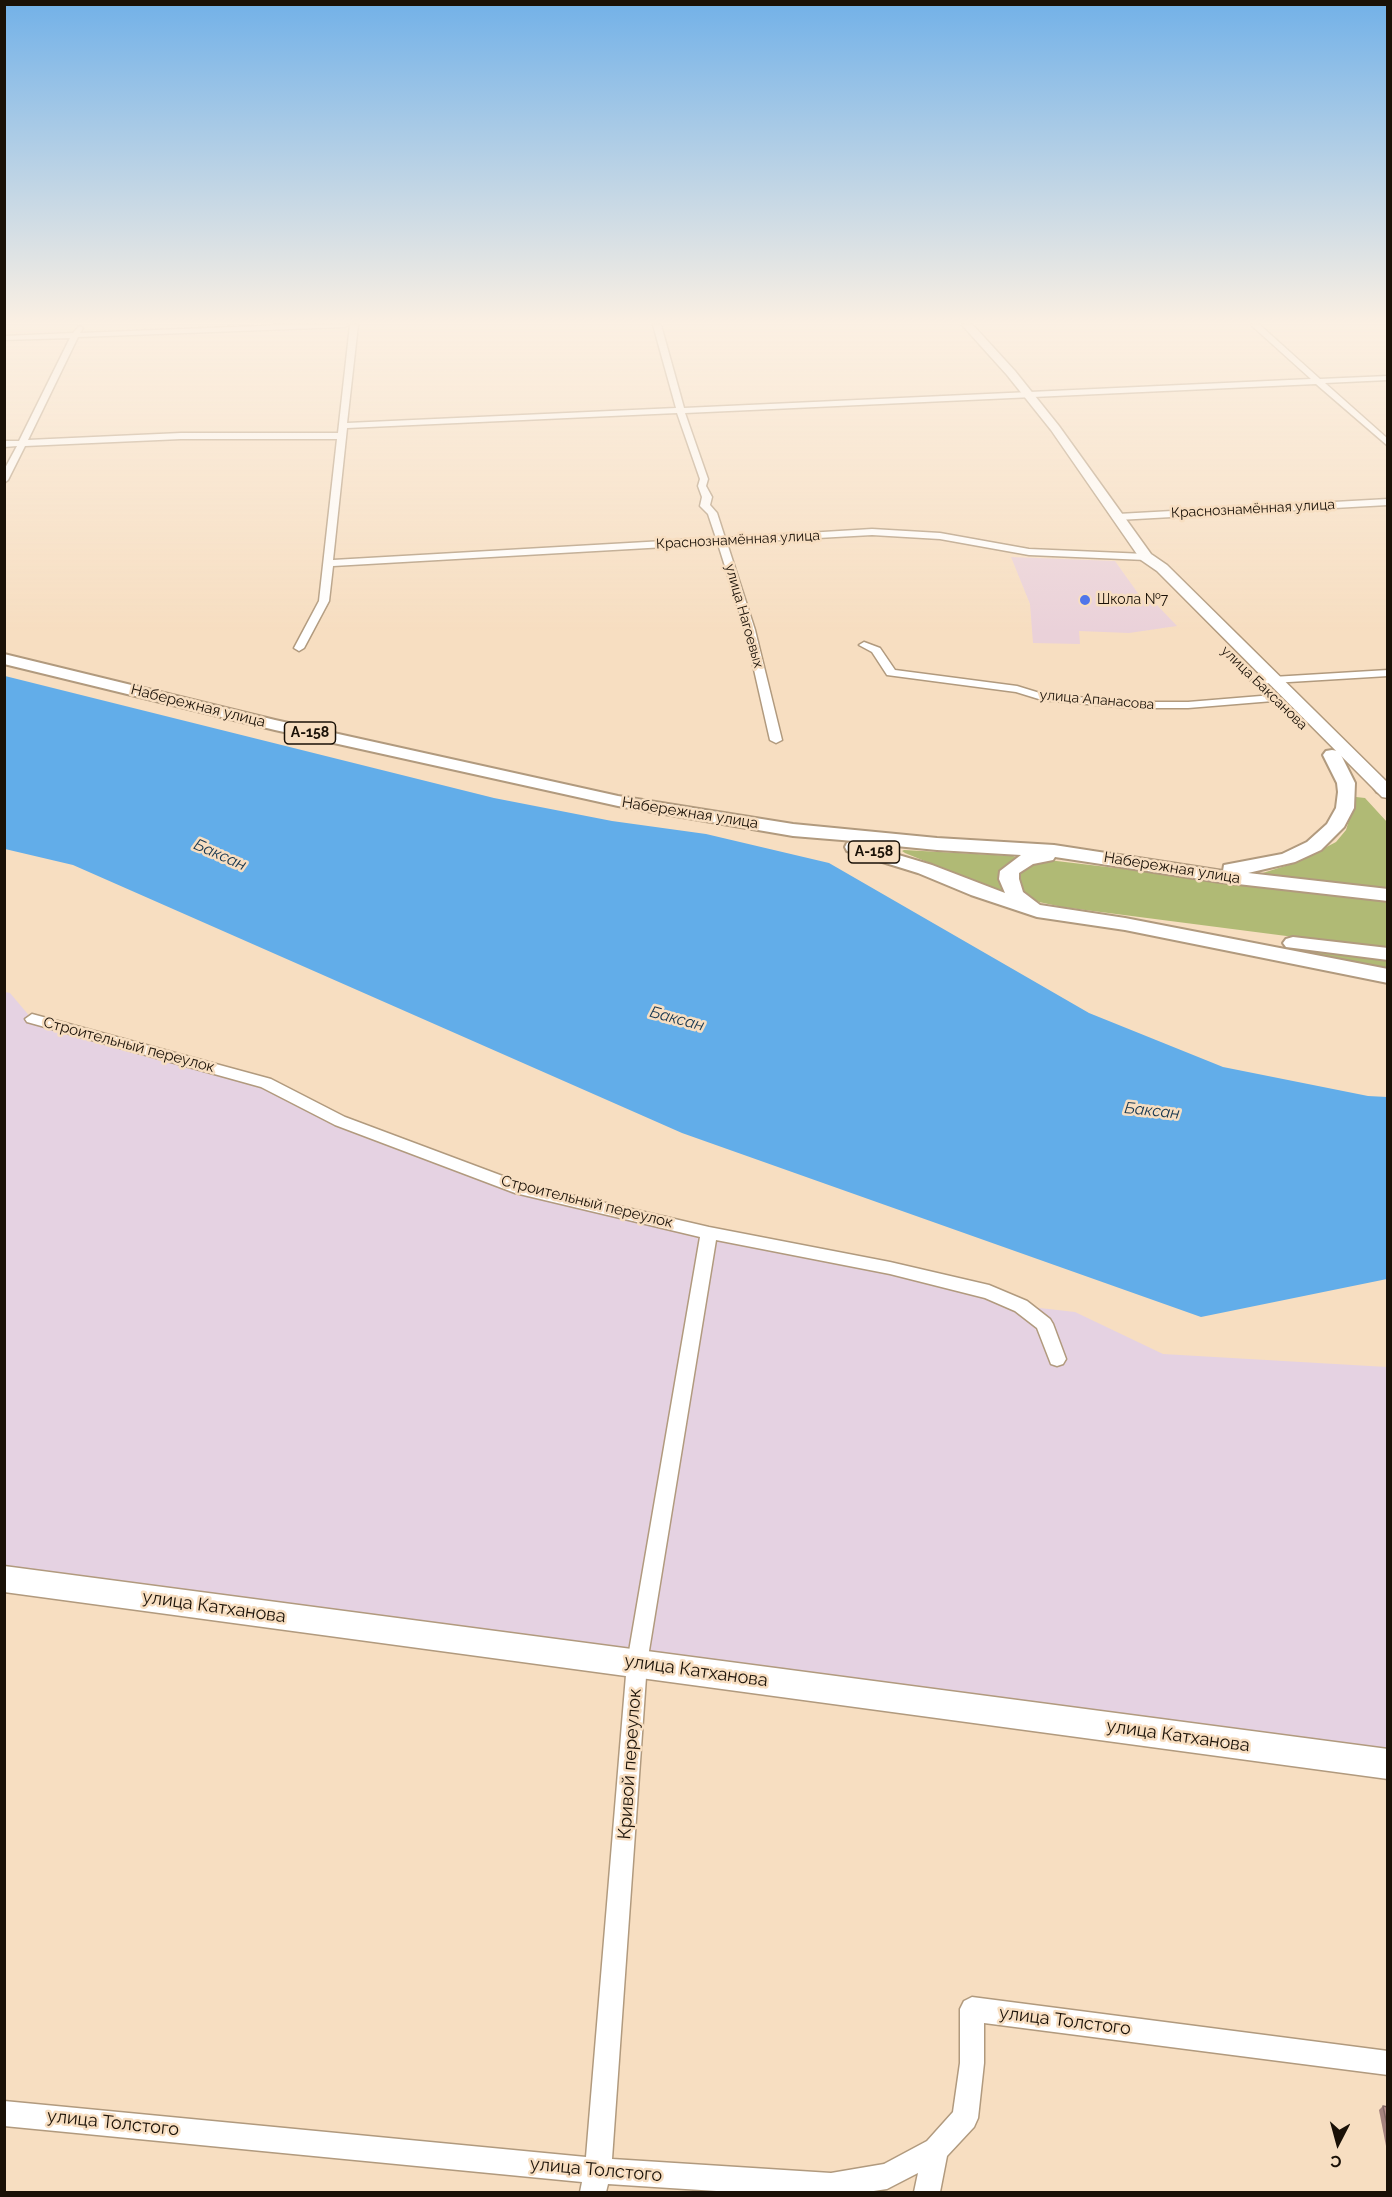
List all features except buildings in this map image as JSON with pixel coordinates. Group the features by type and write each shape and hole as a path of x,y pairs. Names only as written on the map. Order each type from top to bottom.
{"main road":[{"name":"улица Баксанова","path":"1053,428 1148,559 1162,568 1386,791"},
{"name":"улица Баксанова","path":"1148,559 1148,569 1256,681 1388,810"},
{"name":"Набережная улица","path":"4,659 275,725 618,801 841,836 1028,848 1261,882 1388,895"},
{"path":"1145,864 1227,870 1246,868 1288,858 1314,846 1335,827 1347,798 1346,783 1332,755"},
{"name":"А-158","path":"618,801 673,814 868,850 1037,911 1125,924 1388,954"},
{"path":"1037,911 1015,895 1009,879 1010,871 1027,859 1077,854"},
{"path":"1125,924 1388,976"},
{"name":"улица Катханова","path":"4,1579 1388,1764"}],"street":[{"path":"4,480 30,428"},
{"path":"299,648 324,601 342,428"},
{"path":"4,444 404,428"},
{"name":"улица Нагоевых","path":"686,428 704,478 702,486 707,497 705,506 712,513 750,630 776,740"},
{"path":"1370,428 1388,444"},
{"name":"Краснознамённая улица","path":"1118,517 1388,502"},
{"name":"Краснознамённая улица","path":"328,563 721,540 903,532 940,536 1029,552 1148,559"},
{"name":"улица Апанасова","path":"864,645 876,650 891,673 1017,689 1042,697 1131,705 1198,704 1274,698"},
{"path":"1256,681 1388,673"},
{"name":"Строительный переулок","path":"32,1019 266,1083 340,1121 521,1189 709,1233 890,1268 989,1292 1022,1306 1044,1324 1057,1359"},
{"name":"Кривой переулок","path":"596,2182 637,1664 709,1233"},
{"name":"улица Толстого","path":"4,2113 596,2182 831,2186 887,2175 936,2150 964,2118 972,2063 972,2009 1388,2063"},
{"path":"927,2193 936,2150"}],"shaded area":[{"name":"Школа №7","path":"1011,557 1115,561 1145,603 1157,605 1177,626 1129,633 1079,631 1080,644 1033,643 1030,604"},
{"path":"5,992 10,993 32,1019 266,1083 340,1121 521,1189 749,1239 1022,1306 1075,1312 1163,1354 1387,1367 1387,1764 5,1579"}],"green space":[{"path":"1356,797 1365,798 1387,822 1387,890 1253,876 1298,862 1336,842 1346,830"},
{"path":"902,851 1017,858 1003,870 1003,893 905,853"},
{"path":"1048,860 1387,900 1387,949 1062,907 1039,902 1024,894 1019,882 1022,870 1032,864"},
{"path":"1237,941 1387,961 1387,973"}],"water":[{"name":"Баксан","path":"5,676 494,798 612,821 706,834 829,863 1089,1013 1223,1067 1368,1096 1387,1097 1387,1279 1201,1317 682,1133 73,865 5,849"}],"place":[{"name":"Школа №7","path":"1085,600"}]}
